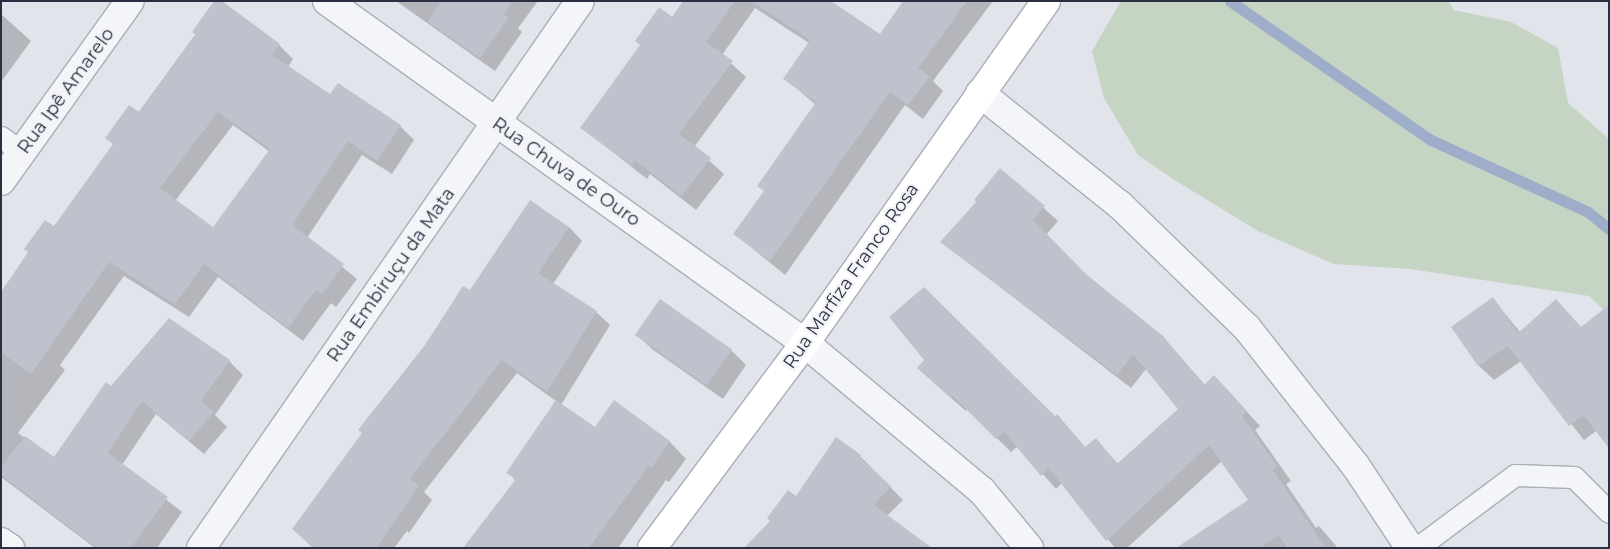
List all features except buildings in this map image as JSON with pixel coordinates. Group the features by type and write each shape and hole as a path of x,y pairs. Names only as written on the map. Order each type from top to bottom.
{"street":[{"name":"Rua Ipê Amarelo","path":"1,181 12,144 130,1"},
{"name":"Rua Chuva de Ouro","path":"327,1 805,342 982,491 1029,548"},
{"name":"Rua Embiruçu da Mata","path":"201,548 580,1"},
{"name":"Rua Marfiza Franco Rosa","path":"652,548 805,342 1046,1"},
{"path":"980,93 1120,205 1247,328 1355,465 1410,548"},
{"path":"1,542 10,548"}],"lane":[{"path":"1417,548 1514,475 1574,477 1609,512"}],"green space":[{"path":"1121,1 1448,1 1454,10 1511,22 1558,48 1568,103 1609,139 1609,315 1589,296 1410,269 1334,264 1258,231 1173,179 1138,155 1104,98 1092,51"}],"waterway":[{"path":"1230,1 1431,140 1588,212 1609,229"}]}
